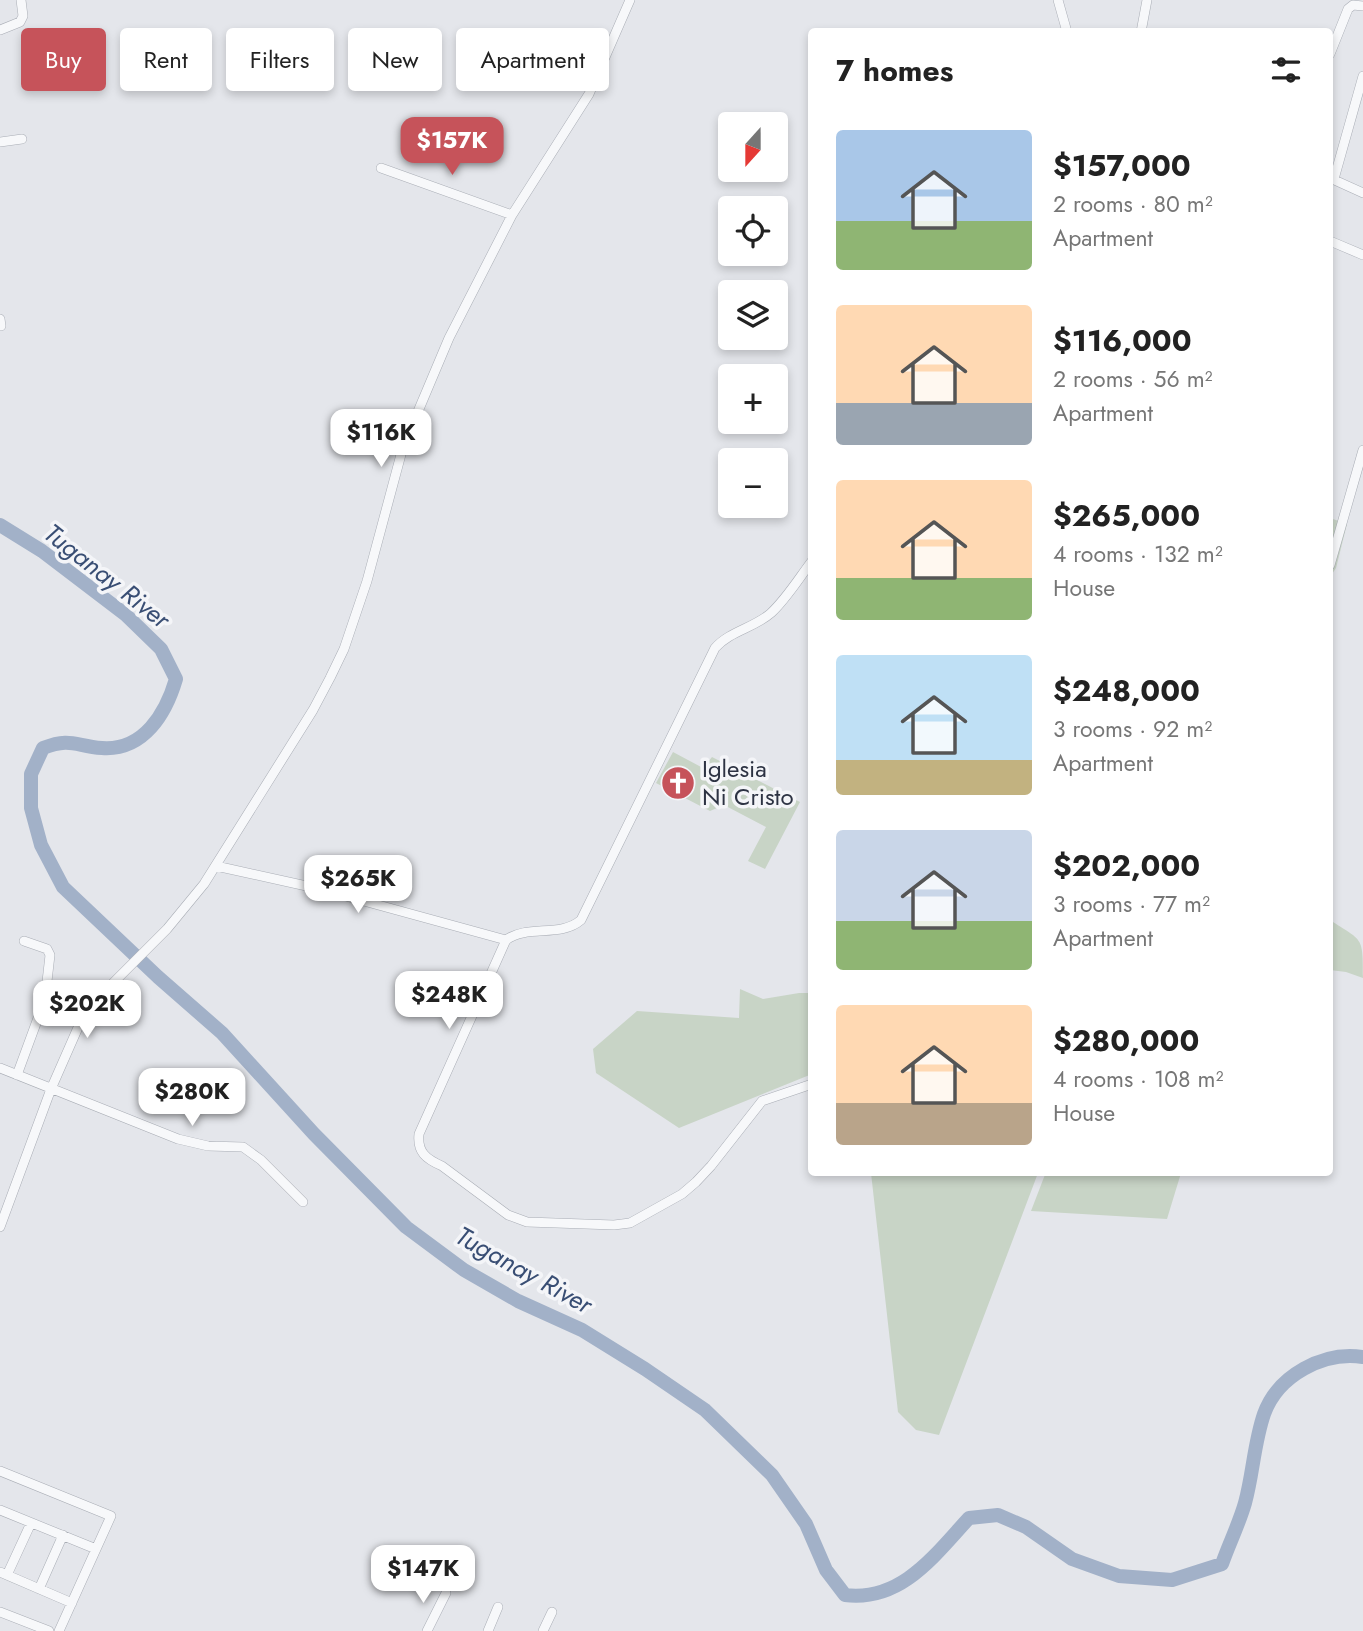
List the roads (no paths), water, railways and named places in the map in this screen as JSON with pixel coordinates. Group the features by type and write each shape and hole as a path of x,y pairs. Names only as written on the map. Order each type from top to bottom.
{"street":[{"path":"0,30 20,22 23,16 21,0"},
{"path":"0,1227 51,1089 80,1023 112,984 180,915 216,866 313,710 335,668 367,581 403,447 449,338 512,215 589,94 630,0"},
{"path":"1058,0 1066,28"},
{"path":"1142,28 1147,0"},
{"path":"1333,46 1348,9 1353,5 1363,6"},
{"path":"1333,175 1363,76"},
{"path":"0,142 22,139"},
{"path":"382,168 512,215"},
{"path":"1333,178 1363,193"},
{"path":"1333,242 1363,255"},
{"path":"1333,555 1363,450"},
{"path":"808,566 771,613 729,636 715,648 581,920 575,926 516,934 506,940 419,1134 418,1142 421,1153 428,1160 442,1166 517,1219 539,1224 630,1223 682,1194 696,1182 762,1101 808,1085"},
{"path":"216,866 320,888 506,940"},
{"path":"17,1075 45,999 50,955 47,949 24,941"},
{"path":"0,1069 178,1139 208,1146 243,1147 261,1160 303,1202"},
{"path":"0,1471 111,1516 59,1631"},
{"path":"0,1510 96,1549"},
{"path":"31,1522 4,1573 72,1603"},
{"path":"39,1589 63,1535"},
{"path":"427,1631 446,1593"},
{"path":"488,1631 498,1607"},
{"path":"0,1612 50,1631"},
{"path":"543,1631 552,1612"}],"waterway":[{"name":"Tuganay River","path":"0,525 42,551 126,615 161,649 176,679 159,717 141,736 130,743 102,748 60,743 43,748 31,774 31,808 41,845 63,887 222,1033 314,1134 406,1227 464,1270 518,1301 582,1330 705,1410 772,1475 806,1524 826,1570 845,1595 865,1595 900,1584 929,1561 969,1518 998,1515 1026,1527 1072,1559 1119,1576 1172,1580 1222,1564 1245,1503 1261,1425 1271,1400 1291,1377 1318,1362 1348,1356 1363,1357"}],"place":[{"name":"Iglesia Ni Cristo","path":"678,783"}]}
